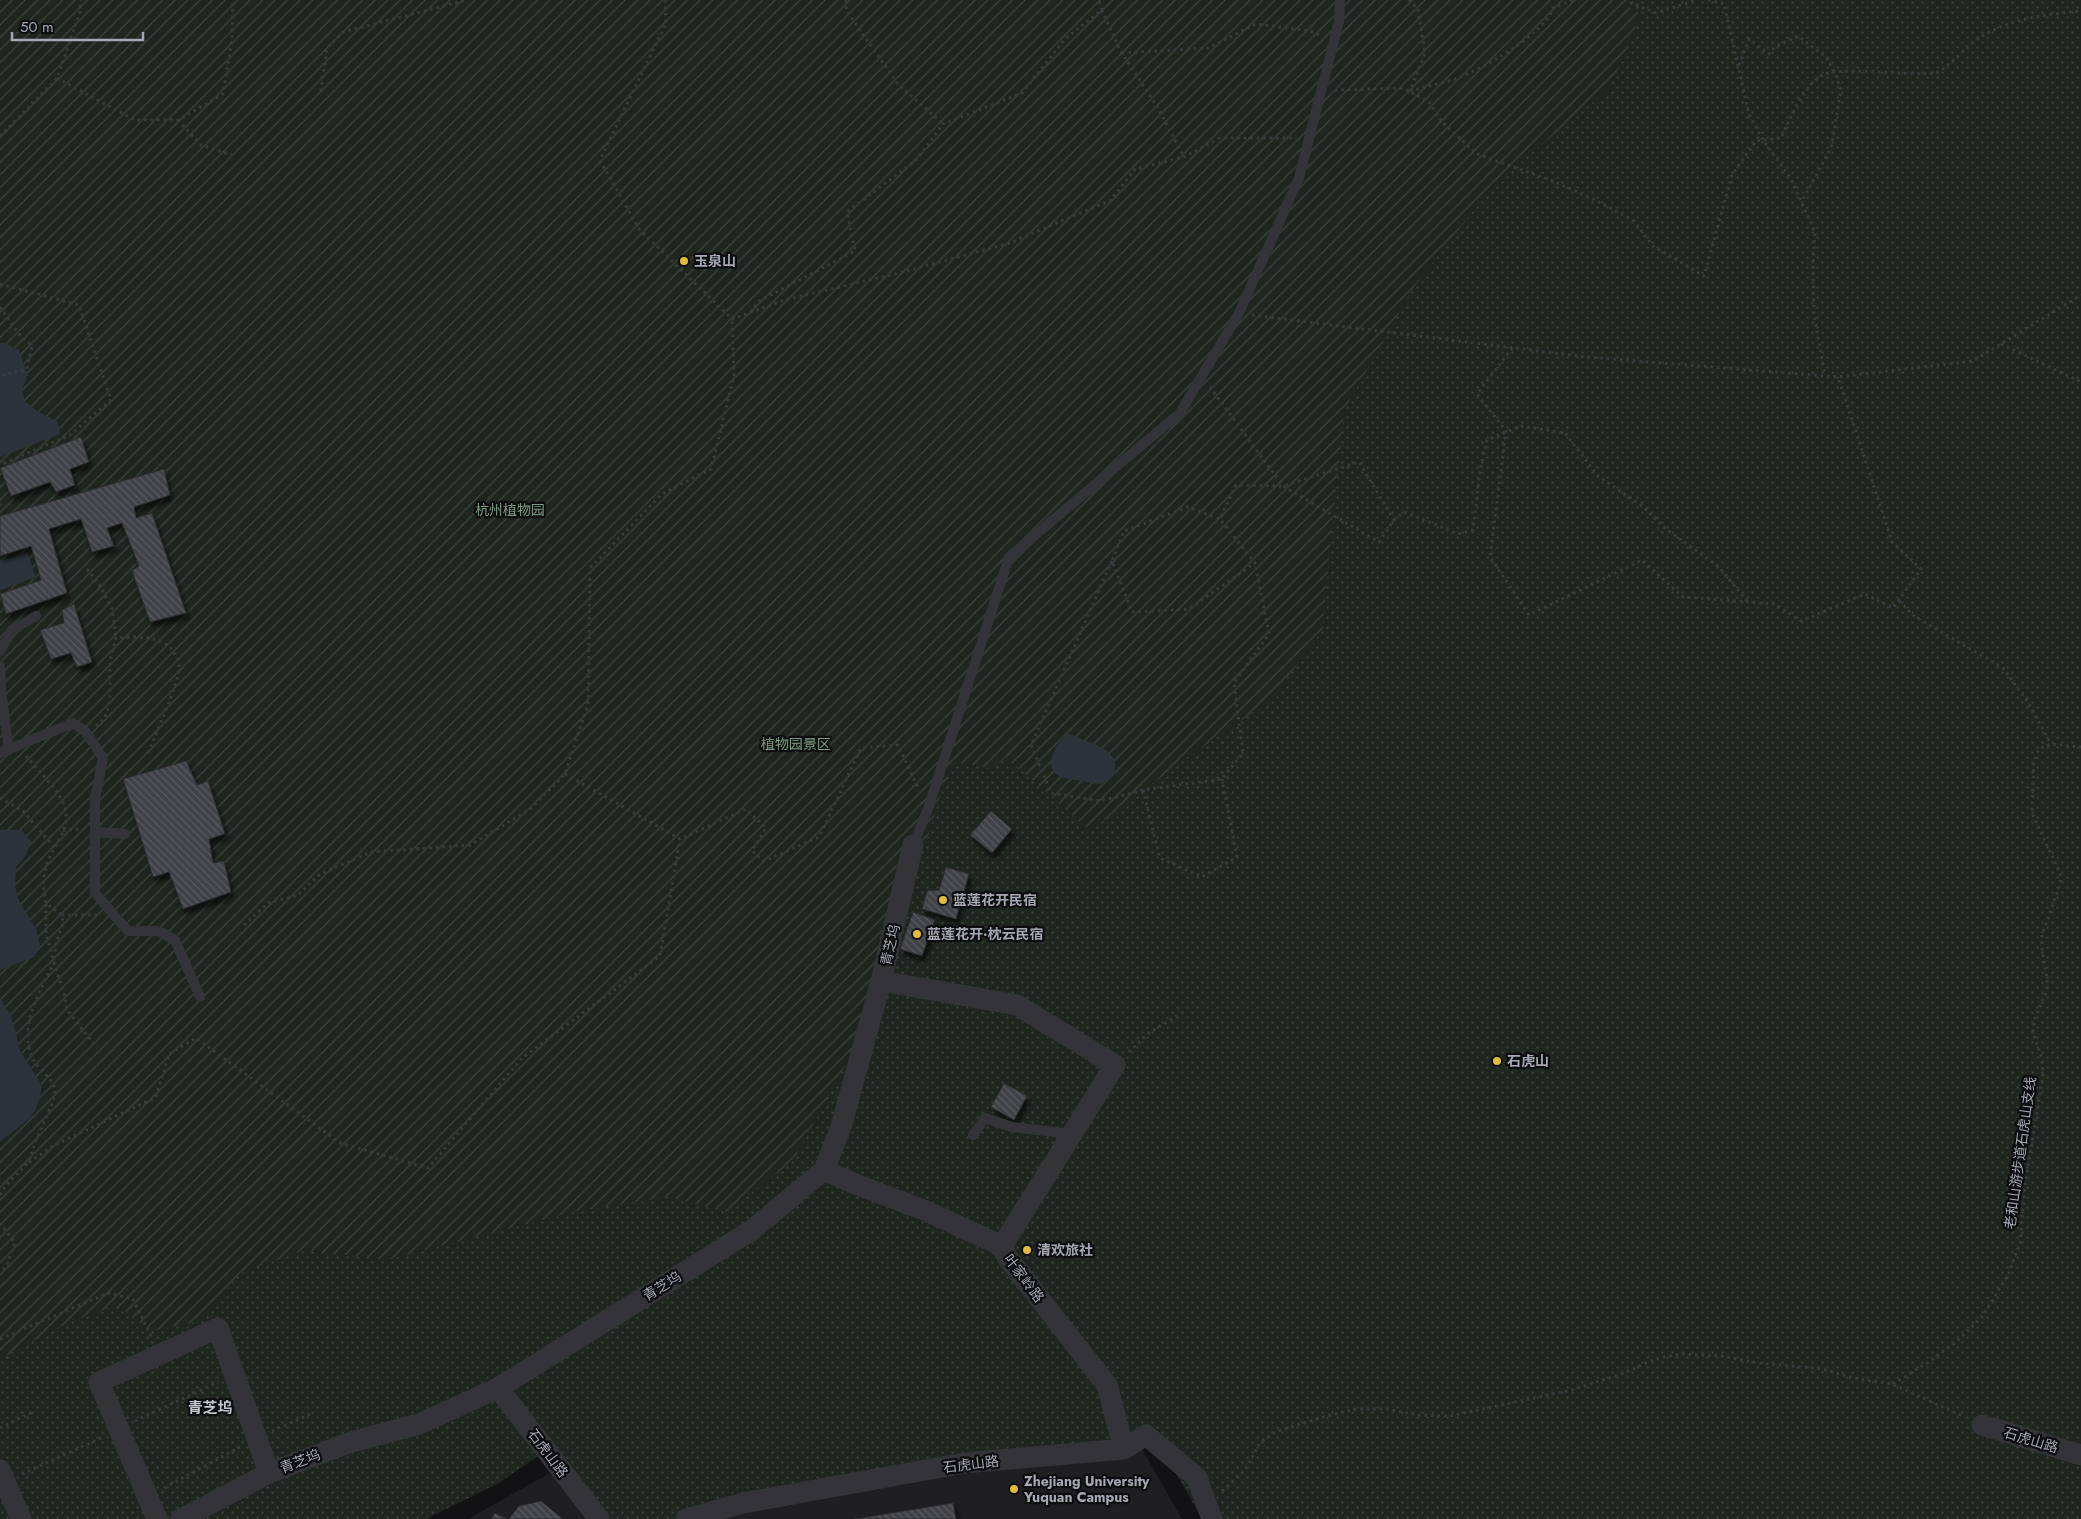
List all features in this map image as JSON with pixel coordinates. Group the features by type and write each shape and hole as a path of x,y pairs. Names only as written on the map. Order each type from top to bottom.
{"street":[{"name":"青芝坞","path":"181,1519 269,1473 351,1442 419,1424 498,1388 752,1230 824,1170 841,1127 881,981 913,845"},
{"path":"881,981 1017,1005 1115,1065 1002,1246"},
{"name":"叶家岭路","path":"824,1170 924,1210 1002,1246 1007,1257 1107,1385 1124,1449"},
{"path":"157,1519 99,1382 218,1328 269,1473"},
{"name":"石虎山路","path":"498,1388 599,1519"},
{"name":"石虎山路","path":"1982,1425 2081,1455"},
{"name":"石虎山路","path":"686,1519 744,1504 964,1463 1124,1449 1146,1435 1197,1478 1209,1510"},
{"path":"0,1470 21,1519"}],"lane":[{"path":"913,845 928,809 1008,557 1180,412 1239,313 1299,178 1339,21 1340,0"},
{"path":"0,651 12,630 36,616"},
{"path":"0,666 1,690 9,750 74,722 86,732 103,758 95,798 95,893 128,930 158,931 175,940 200,997"},
{"path":"95,832 125,834"},
{"path":"973,1135 984,1118 1012,1127 1071,1134"}],"path":[{"path":"0,136 57,78 80,12 81,0"},
{"path":"57,78 135,120 178,120 223,94 232,39 233,0"},
{"path":"321,91 327,48 343,32 467,0"},
{"path":"244,925 268,903 298,895 320,874 371,852 470,845 529,810 565,774 588,704 590,568 662,494 712,469 734,376 732,319 639,229 600,160 666,24 665,0"},
{"path":"846,0 846,10 898,84 943,124"},
{"path":"1099,0 1122,53 1158,108 1184,156"},
{"path":"1409,0 1418,9 1425,53 1410,91"},
{"path":"1410,91 1457,78 1514,49 1550,17 1553,8 1574,0"},
{"path":"1624,0 1656,14 1697,0"},
{"path":"1708,0 1724,4 1749,114 1763,140 1791,179 1816,232 1813,267 1814,316 1825,376"},
{"path":"750,312 759,301 855,251 847,212 916,160 943,124 1022,93 1066,38 1102,10"},
{"path":"1321,91 1403,88 1410,91 1429,102 1442,122 1477,154 1553,181 1633,220 1653,246 1704,276 1732,175 1756,141 1780,138 1797,103 1819,77 1840,71 1910,74 1938,73 1978,38 2002,25 2064,12 2081,11"},
{"path":"1122,53 1208,48 1256,24 1310,31 1334,41"},
{"path":"1739,66 1749,39 1769,54 1775,47 1798,36 1826,57 1835,73 1841,90 1831,148 1801,202"},
{"path":"178,120 201,145 232,155"},
{"path":"732,319 785,300 894,274 1010,243 1111,200 1134,170 1184,156 1220,138 1309,138"},
{"path":"0,284 78,305 111,400 70,435 0,465"},
{"path":"1239,313 1586,357 1838,377 1973,361 2081,295"},
{"path":"0,307 19,334 32,346 27,369 0,376"},
{"path":"2000,344 2081,382"},
{"path":"1512,348 1476,394 1506,431 1490,557 1529,615 1642,560 1682,598 1775,604 1801,622 1866,594 1893,608 1921,569 1892,542 1838,377"},
{"path":"1202,376 1283,486 1379,542 1394,520 1404,512 1458,534 1473,530 1480,470 1487,440 1521,426 1565,433 1598,476 1642,506 1666,529 1719,566 1747,602"},
{"path":"1220,518 1236,485 1283,486 1359,462 1394,520"},
{"path":"1188,507 1220,518 1255,563 1269,634 1234,683 1243,753 1222,779 1143,790 1100,801 1051,793 1031,745 1124,531 1188,507"},
{"path":"1112,561 1132,612 1189,610 1255,563"},
{"path":"86,732 100,723 110,707 110,663 116,638 112,609 99,584 87,569"},
{"path":"1899,601 1914,616 2003,668 2027,701 2051,744 2081,747"},
{"path":"116,638 141,636 159,640 171,648 179,666 170,699 147,756"},
{"name":"老和山游步道石虎山支线","path":"1892,1384 1927,1363 1956,1342 1982,1317 2008,1275 2020,1243 2025,1185 2043,1075 2042,1059 2033,1032 2035,1018 2047,990 2042,935 2061,882 2060,873 2032,813 2034,760 2039,749 2051,744"},
{"path":"680,839 746,809 766,828 752,851 764,861 820,837 861,748 898,745 928,809"},
{"path":"9,750 52,787 64,804 67,824 47,863 43,885 46,903 46,933 67,1010 97,1048"},
{"path":"565,774 680,839"},
{"path":"1143,790 1160,858 1202,877 1237,856 1222,779"},
{"path":"0,798 23,812 55,848"},
{"path":"63,831 73,829 95,832"},
{"path":"0,1195 8,1182 29,1162 57,1144 156,1097 169,1054 196,1038 340,1143 428,1168 522,1058 660,956 680,839"},
{"path":"46,903 62,915 89,917 112,913"},
{"path":"29,1162 36,1137 55,1092 52,1083 35,1062 30,1048 29,1030 34,999 54,963 56,943 63,924 62,915"},
{"path":"1115,1065 1149,1033 1177,1016"},
{"path":"0,1223 15,1244 6,1267 0,1272"},
{"path":"0,1339 108,1293 133,1299 160,1354"},
{"path":"1209,1510 1220,1494 1245,1470 1260,1443 1275,1432 1356,1409 1386,1409 1418,1415 1450,1416 1572,1390 1624,1373 1655,1358 1680,1354 1721,1356 1758,1363 1823,1369 1852,1378 1892,1384 1982,1425"},
{"path":"0,1428 35,1411"},
{"path":"148,1497 257,1438 313,1414"}],"shaded area":[{"path":"2,342 19,350 28,375 22,390 25,401 37,411 58,422 60,434 0,457 0,344"},
{"path":"27,552 36,577 0,590 0,561"},
{"path":"1068,734 1097,745 1112,756 1115,766 1110,778 1099,784 1060,777 1054,772 1051,767 1052,755 1059,743"},
{"path":"0,830 21,830 31,841 26,855 16,867 15,886 19,901 36,929 40,945 34,957 0,970"},
{"path":"0,999 11,1015 20,1051 41,1084 41,1092 36,1109 30,1118 0,1142"},
{"name":"Zhejiang University Yuquan Campus","path":"1141,1447 1182,1519 712,1519 974,1469"},
{"path":"552,1472 589,1519 468,1519"}],"green space":[{"name":"植物园景区","path":"0,0 2081,0 2081,1519 1202,1519 1164,1452 1146,1447 827,1491 726,1519 602,1519 550,1448 499,1483 426,1519 0,1519"},
{"name":"杭州植物园","path":"0,0 1617,0 1641,14 1610,88 1495,183 1413,288 1344,411 1322,630 1271,700 1182,761 1090,831 1006,757 992,769 954,761 943,789 868,1024 793,1161 726,1212 667,1197 573,1212 386,1260 304,1250 239,1274 201,1321 151,1331 116,1305 59,1327 0,1359"}],"building":[{"path":"81,437 89,462 70,469 75,485 56,492 50,482 11,496 0,468"},
{"path":"164,469 170,495 134,507 136,518 152,513 186,613 150,622 132,571 139,566 122,523 107,528 114,546 92,552 81,519 49,529 67,593 6,614 0,594 41,580 31,546 0,556 0,516"},
{"path":"74,604 92,662 77,667 71,653 51,659 40,630 64,623 62,610"},
{"path":"186,761 197,785 208,781 225,834 209,839 213,863 224,861 231,892 183,909 169,872 153,877 123,779"},
{"path":"991,811 1012,829 992,853 970,835"},
{"name":"蓝莲花开民宿","path":"946,867 969,874 956,919 922,909 927,891 939,890"},
{"name":"蓝莲花开·枕云民宿","path":"913,912 935,920 922,956 900,949"},
{"path":"1004,1083 1027,1096 1014,1120 991,1107"},
{"path":"541,1501 563,1519 509,1519 519,1506"},
{"path":"953,1503 956,1519 855,1519"},
{"path":"495,1513 507,1519 491,1519"}],"place":[{"name":"玉泉山","path":"684,261"},
{"name":"蓝莲花开民宿","path":"943,900"},
{"name":"蓝莲花开·枕云民宿","path":"917,934"},
{"name":"石虎山","path":"1497,1061"},
{"name":"清欢旅社","path":"1027,1250"},
{"name":"Zhejiang University Yuquan Campus","path":"1014,1489"}],"district":[{"name":"青芝坞","path":"210,1408"}]}
